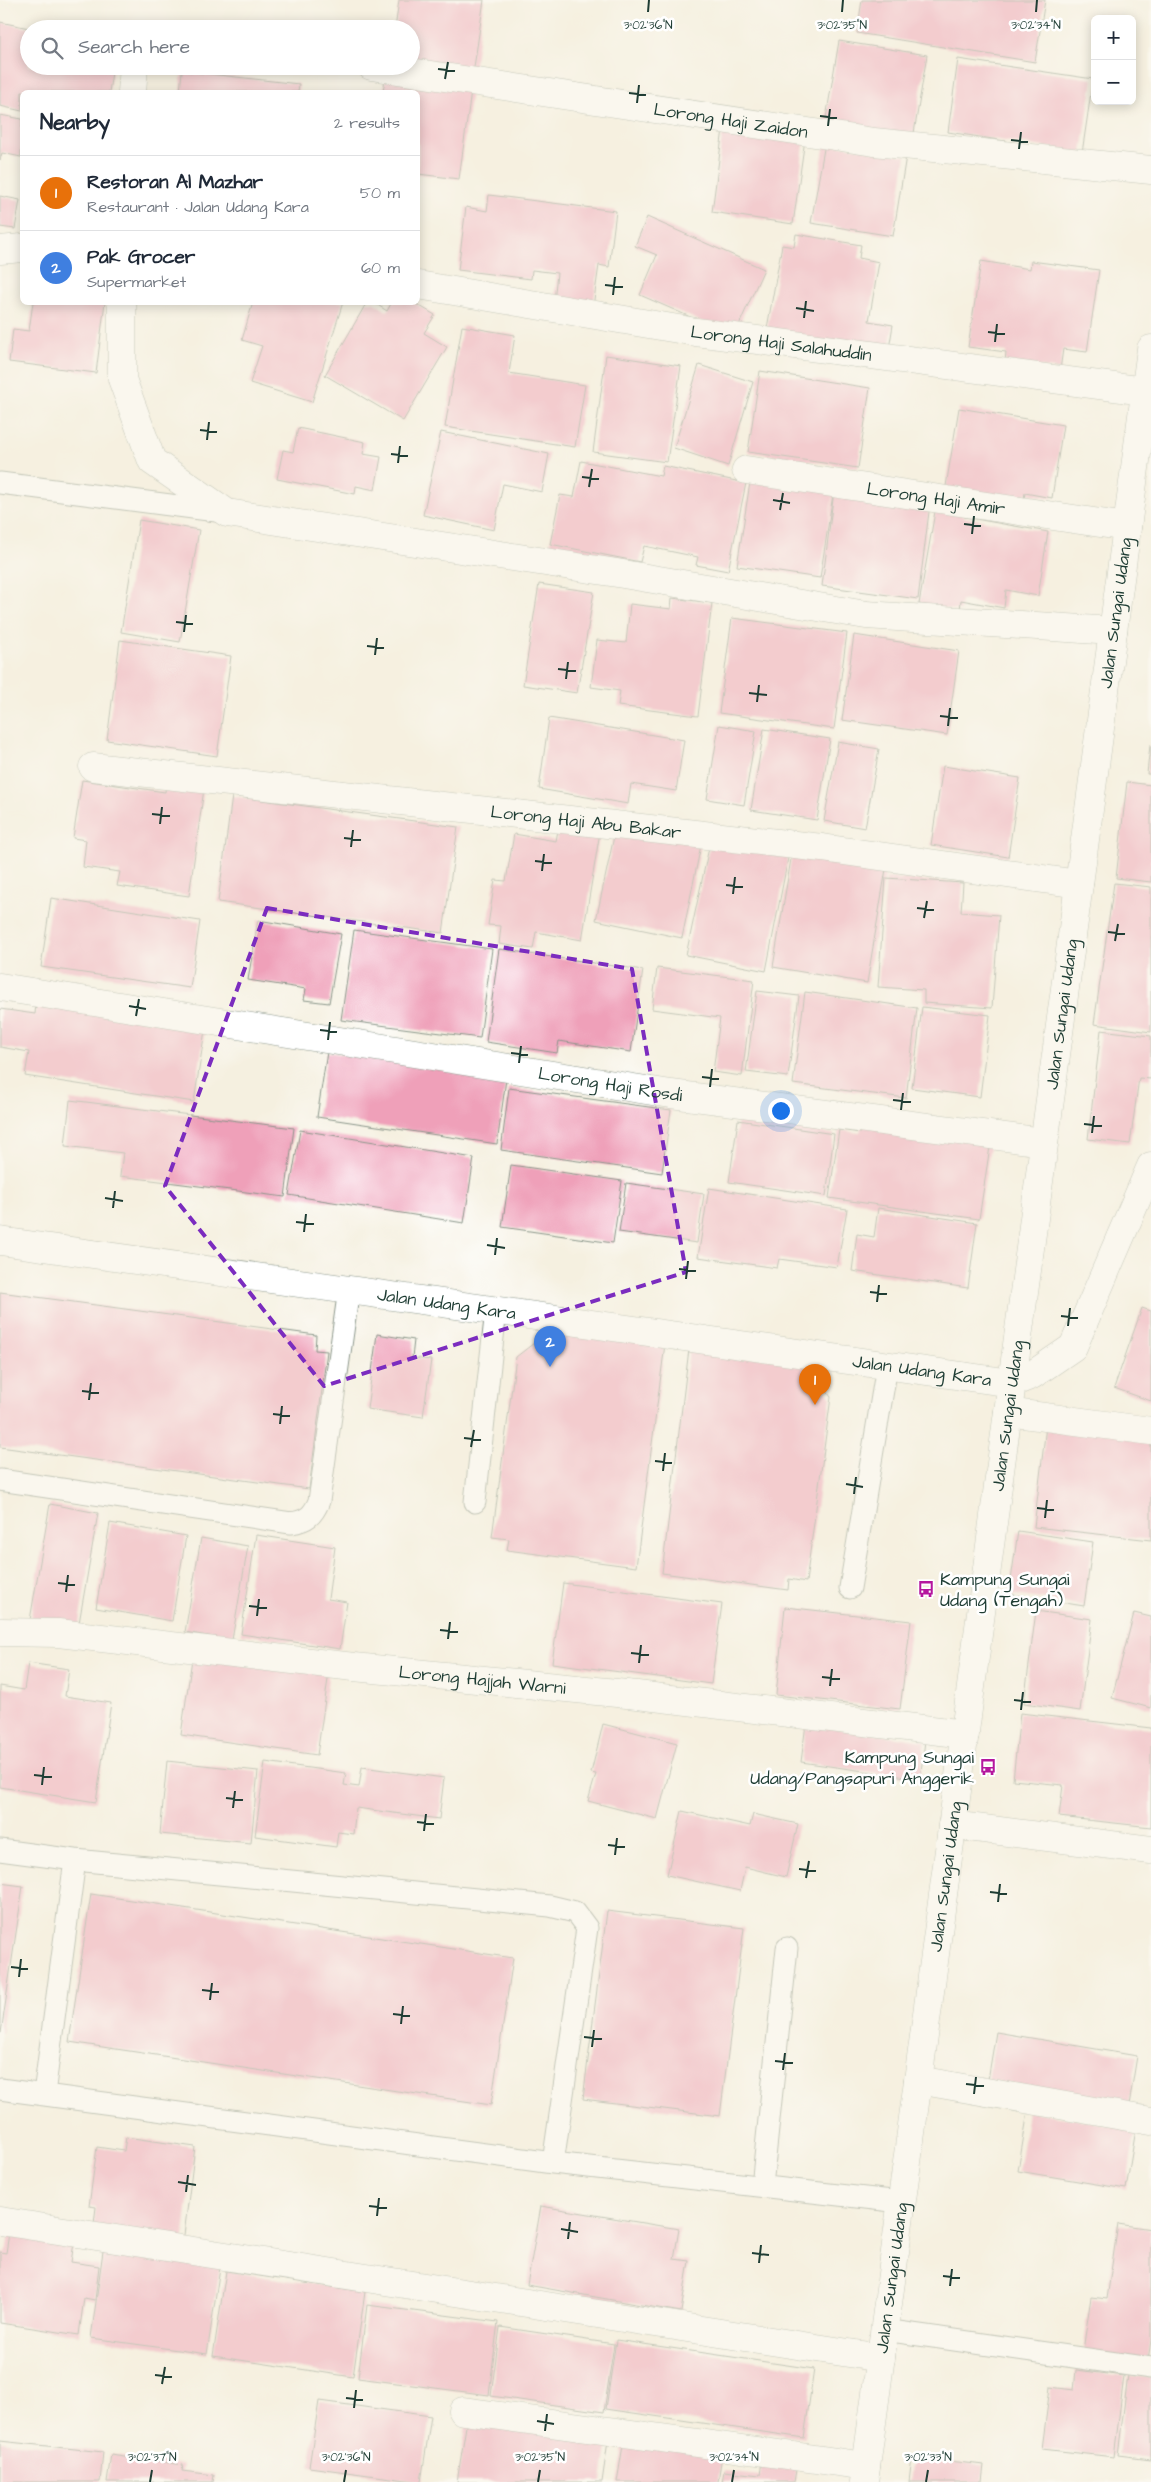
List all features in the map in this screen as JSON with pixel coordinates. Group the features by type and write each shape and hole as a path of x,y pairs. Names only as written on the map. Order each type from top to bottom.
{"street":[{"name":"Lorong Haji Zaidon","path":"420,73 874,142 1151,170"},
{"path":"132,90 133,75"},
{"path":"0,250 20,248"},
{"name":"Lorong Haji Salahuddin","path":"420,285 696,332 1145,391"},
{"path":"122,305 122,379 152,461 227,513 617,573 866,615 1113,632"},
{"name":"Jalan Sungai Udang","path":"865,2474 1151,349"},
{"name":"Lorong Haji Amir","path":"746,470 1127,526"},
{"name":"Lorong Haji Abu Bakar","path":"93,767 822,848 1079,884"},
{"name":"Lorong Haji Rosdi","path":"0,986 672,1094 1044,1142"},
{"path":"1012,1384 1032,1376 1073,1347 1151,1166"},
{"name":"Jalan Udang Kara","path":"0,1241 1012,1384"},
{"path":"1008,1412 1151,1431"},
{"name":"Lorong Hajjah Warni","path":"0,1632 58,1633 965,1734"},
{"path":"952,1826 1151,1850"},
{"path":"918,2080 1151,2121"},
{"path":"0,2221 881,2358"},
{"path":"463,2410 865,2474"}],"lane":[{"path":"0,483 227,513"},
{"path":"0,1480 291,1523 303,1521 314,1513 319,1501 349,1289"},
{"path":"476,1502 496,1310"},
{"path":"850,1588 887,1366"},
{"path":"0,1850 75,1860 550,1906 574,1912 587,1928 553,2163"},
{"path":"44,2094 75,1860"},
{"path":"762,2186 787,1948"},
{"path":"0,2089 553,2163 901,2202"},
{"path":"884,2330 1151,2368"}],"highlighted area":[{"path":"267,908 632,969 686,1272 324,1386 165,1186"}],"building":[{"path":"399,0 484,0 473,74 420,66 420,20 396,20"},
{"path":"862,0 1045,0 1035,62 857,33"},
{"path":"0,22 20,26 20,75 112,75 109,90 20,90 20,111 0,106"},
{"path":"839,41 927,55 913,139 825,124"},
{"path":"958,59 1091,79 1091,92 1082,153 948,132"},
{"path":"182,75 218,75 299,84 298,90 180,90"},
{"path":"385,79 471,91 459,179 420,174 420,90 383,90"},
{"path":"0,115 20,119 20,157 2,153 0,160"},
{"path":"723,129 805,139 793,224 712,212"},
{"path":"825,143 906,156 893,236 811,223"},
{"path":"489,195 616,211 609,267 599,265 593,307 554,302 557,273 532,270 531,279 458,270 466,207 487,211"},
{"path":"0,196 20,200 15,229 0,227"},
{"path":"647,217 764,269 734,336 640,295 657,255 635,246"},
{"path":"796,234 861,245 859,258 879,262 869,321 893,325 888,355 766,334 782,245 794,247"},
{"path":"981,261 1030,269 1031,261 1099,270 1087,352 1063,349 1060,370 1005,362 1006,352 968,347"},
{"path":"33,305 105,305 96,373 9,362 13,329 29,331"},
{"path":"252,305 342,305 312,402 250,383 262,346 242,340"},
{"path":"365,305 378,305 387,311 390,305 418,305 435,315 424,333 447,347 403,421 325,375"},
{"path":"462,326 515,335 509,373 585,385 575,447 445,427"},
{"path":"606,355 681,366 667,462 593,452"},
{"path":"699,365 753,382 728,466 674,448"},
{"path":"760,371 870,388 858,468 748,452"},
{"path":"959,408 1063,425 1052,498 1025,493 1022,510 944,498"},
{"path":"298,428 365,442 363,454 381,457 375,490 356,486 355,494 277,479 283,450 293,452"},
{"path":"441,432 549,454 542,492 503,484 494,530 423,515"},
{"path":"581,461 661,476 663,466 746,483 728,571 696,565 698,557 644,546 640,562 550,544 560,495 574,497"},
{"path":"751,476 834,488 820,578 737,566"},
{"path":"835,483 931,496 918,599 822,586"},
{"path":"937,500 966,505 964,517 1048,532 1038,596 1006,590 1004,608 961,600 960,611 919,604"},
{"path":"139,520 199,530 180,642 121,632"},
{"path":"539,584 594,592 577,693 523,685"},
{"path":"672,598 712,603 698,716 618,706 620,691 591,687 597,640 626,643 630,604 671,609"},
{"path":"732,618 847,633 834,729 719,713"},
{"path":"854,635 959,651 947,735 842,720"},
{"path":"120,640 231,656 217,756 107,740"},
{"path":"549,718 684,740 676,791 631,784 628,804 539,789"},
{"path":"719,725 756,731 744,805 707,799"},
{"path":"764,729 830,739 817,820 751,810"},
{"path":"838,742 879,749 865,828 824,821"},
{"path":"1150,745 1151,774 1147,774"},
{"path":"943,766 1020,778 1008,857 931,845"},
{"path":"82,780 165,792 166,783 204,789 189,896 117,886 120,872 83,867 86,840 73,838"},
{"path":"1127,782 1151,785 1151,882 1116,878"},
{"path":"232,796 458,827 443,933 218,902"},
{"path":"559,825 600,832 582,940 536,932 533,949 499,944 501,926 488,925 495,880 506,881 514,834 556,841"},
{"path":"616,827 701,845 682,938 596,920"},
{"path":"711,838 789,853 766,971 686,955"},
{"path":"792,853 886,869 867,983 773,967"},
{"path":"886,878 963,883 961,912 999,915 992,1008 924,1003 924,990 878,987"},
{"path":"1114,883 1151,887 1151,1032 1094,1024"},
{"path":"51,898 200,921 190,988 41,967"},
{"path":"258,920 341,934 329,1003 304,1000 306,989 248,980"},
{"path":"354,930 492,949 480,1038 341,1020"},
{"path":"499,949 643,970 631,1052 559,1041 557,1053 486,1042"},
{"path":"657,968 754,980 742,1076 713,1072 720,1018 652,1009"},
{"path":"757,991 799,996 788,1077 746,1072"},
{"path":"805,992 917,1008 906,1098 793,1084"},
{"path":"36,1003 205,1030 194,1102 25,1076 29,1052 0,1047 0,1009 35,1014"},
{"path":"922,1007 990,1015 980,1097 912,1088"},
{"path":"1101,1030 1151,1036 1151,1079 1139,1078 1130,1144 1088,1139"},
{"path":"327,1052 506,1079 497,1144 317,1117"},
{"path":"509,1088 671,1110 662,1173 501,1150"},
{"path":"70,1100 294,1128 285,1197 120,1176 123,1153 65,1146"},
{"path":"738,1120 834,1134 826,1196 729,1182"},
{"path":"862,1121 991,1140 979,1219 829,1198 839,1130 860,1133"},
{"path":"300,1130 474,1158 464,1223 289,1195"},
{"path":"511,1165 622,1181 613,1243 502,1227"},
{"path":"626,1183 704,1194 697,1243 619,1232"},
{"path":"709,1188 847,1209 837,1267 779,1259 777,1268 698,1257"},
{"path":"878,1208 977,1223 968,1288 852,1271 857,1234 874,1237"},
{"path":"0,1292 316,1335 315,1350 327,1351 309,1489 0,1447"},
{"path":"1142,1308 1151,1311 1151,1401 1114,1388"},
{"path":"552,1329 665,1344 636,1567 507,1550 509,1539 492,1537 516,1357"},
{"path":"377,1334 414,1340 412,1358 431,1360 423,1417 367,1409"},
{"path":"689,1349 805,1362 831,1397 806,1582 789,1579 788,1590 662,1573"},
{"path":"1046,1426 1151,1438 1151,1540 1034,1527"},
{"path":"50,1504 98,1513 78,1629 30,1620"},
{"path":"110,1523 186,1536 172,1621 96,1608"},
{"path":"1018,1531 1093,1542 1084,1606 1009,1594"},
{"path":"256,1535 335,1547 328,1599 347,1602 340,1649 241,1634"},
{"path":"201,1538 248,1546 232,1640 185,1632"},
{"path":"563,1583 722,1604 711,1684 552,1663"},
{"path":"785,1607 911,1621 900,1709 776,1695"},
{"path":"1036,1611 1092,1619 1080,1711 1024,1703"},
{"path":"1134,1613 1151,1617 1151,1708 1112,1698"},
{"path":"193,1652 329,1672 317,1755 181,1735"},
{"path":"28,1663 69,1669 65,1696 111,1703 96,1802 0,1787 0,1686 24,1690"},
{"path":"1020,1713 1151,1728 1151,1827 1059,1817 1063,1785 1013,1780"},
{"path":"603,1724 677,1743 657,1819 588,1801 596,1774 591,1773"},
{"path":"806,1724 925,1741 920,1779 801,1762"},
{"path":"167,1761 258,1771 251,1843 160,1834"},
{"path":"265,1762 346,1773 344,1785 359,1787 362,1767 444,1778 439,1819 356,1808 353,1834 338,1832 336,1847 255,1836"},
{"path":"682,1811 750,1826 753,1814 798,1824 786,1877 745,1867 740,1891 667,1875"},
{"path":"0,1883 23,1886 1,2033 0,2033"},
{"path":"91,1894 513,1958 491,2105 69,2042"},
{"path":"607,1911 744,1928 720,2116 583,2099"},
{"path":"996,2032 1137,2056 1129,2105 988,2080"},
{"path":"1028,2111 1136,2129 1126,2189 1018,2171"},
{"path":"126,2137 195,2147 183,2243 93,2232 96,2207 89,2206 97,2147 124,2151"},
{"path":"541,2206 679,2229 674,2259 689,2261 681,2312 527,2285"},
{"path":"1118,2224 1151,2229 1151,2340 1146,2374 1081,2364 1091,2297 1107,2299"},
{"path":"9,2233 74,2243 71,2262 99,2266 95,2300 84,2298 79,2335 0,2323 0,2252 6,2253"},
{"path":"103,2251 220,2267 207,2354 91,2338"},
{"path":"226,2271 365,2292 353,2377 213,2356"},
{"path":"367,2305 498,2322 489,2395 358,2378"},
{"path":"500,2327 614,2344 604,2412 491,2396"},
{"path":"616,2340 814,2369 804,2438 606,2409"},
{"path":"1076,2370 1124,2376 1114,2457 1042,2449 1050,2387 1074,2390"},
{"path":"1128,2375 1151,2378 1151,2459 1118,2455"},
{"path":"319,2401 431,2416 421,2482 309,2467"},
{"path":"467,2420 608,2441 602,2482 457,2482"},
{"path":"624,2439 722,2455 718,2482 617,2482"},
{"path":"0,2441 103,2452 100,2482 0,2482"},
{"path":"111,2454 183,2465 182,2471 214,2475 213,2482 107,2482"},
{"path":"912,2457 984,2465 982,2482 909,2482"},
{"path":"762,2460 797,2464 794,2482 722,2482 724,2471 760,2475"}],"place":[{"name":"Pak Grocer","path":"550,1367"},
{"name":"Restoran Al Mazhar","path":"815,1405"},
{"name":"Kampung Sungai Udang (Tengah)","path":"926,1589"},
{"name":"Kampung Sungai Udang/Pangsapuri Anggerik","path":"988,1767"}]}
